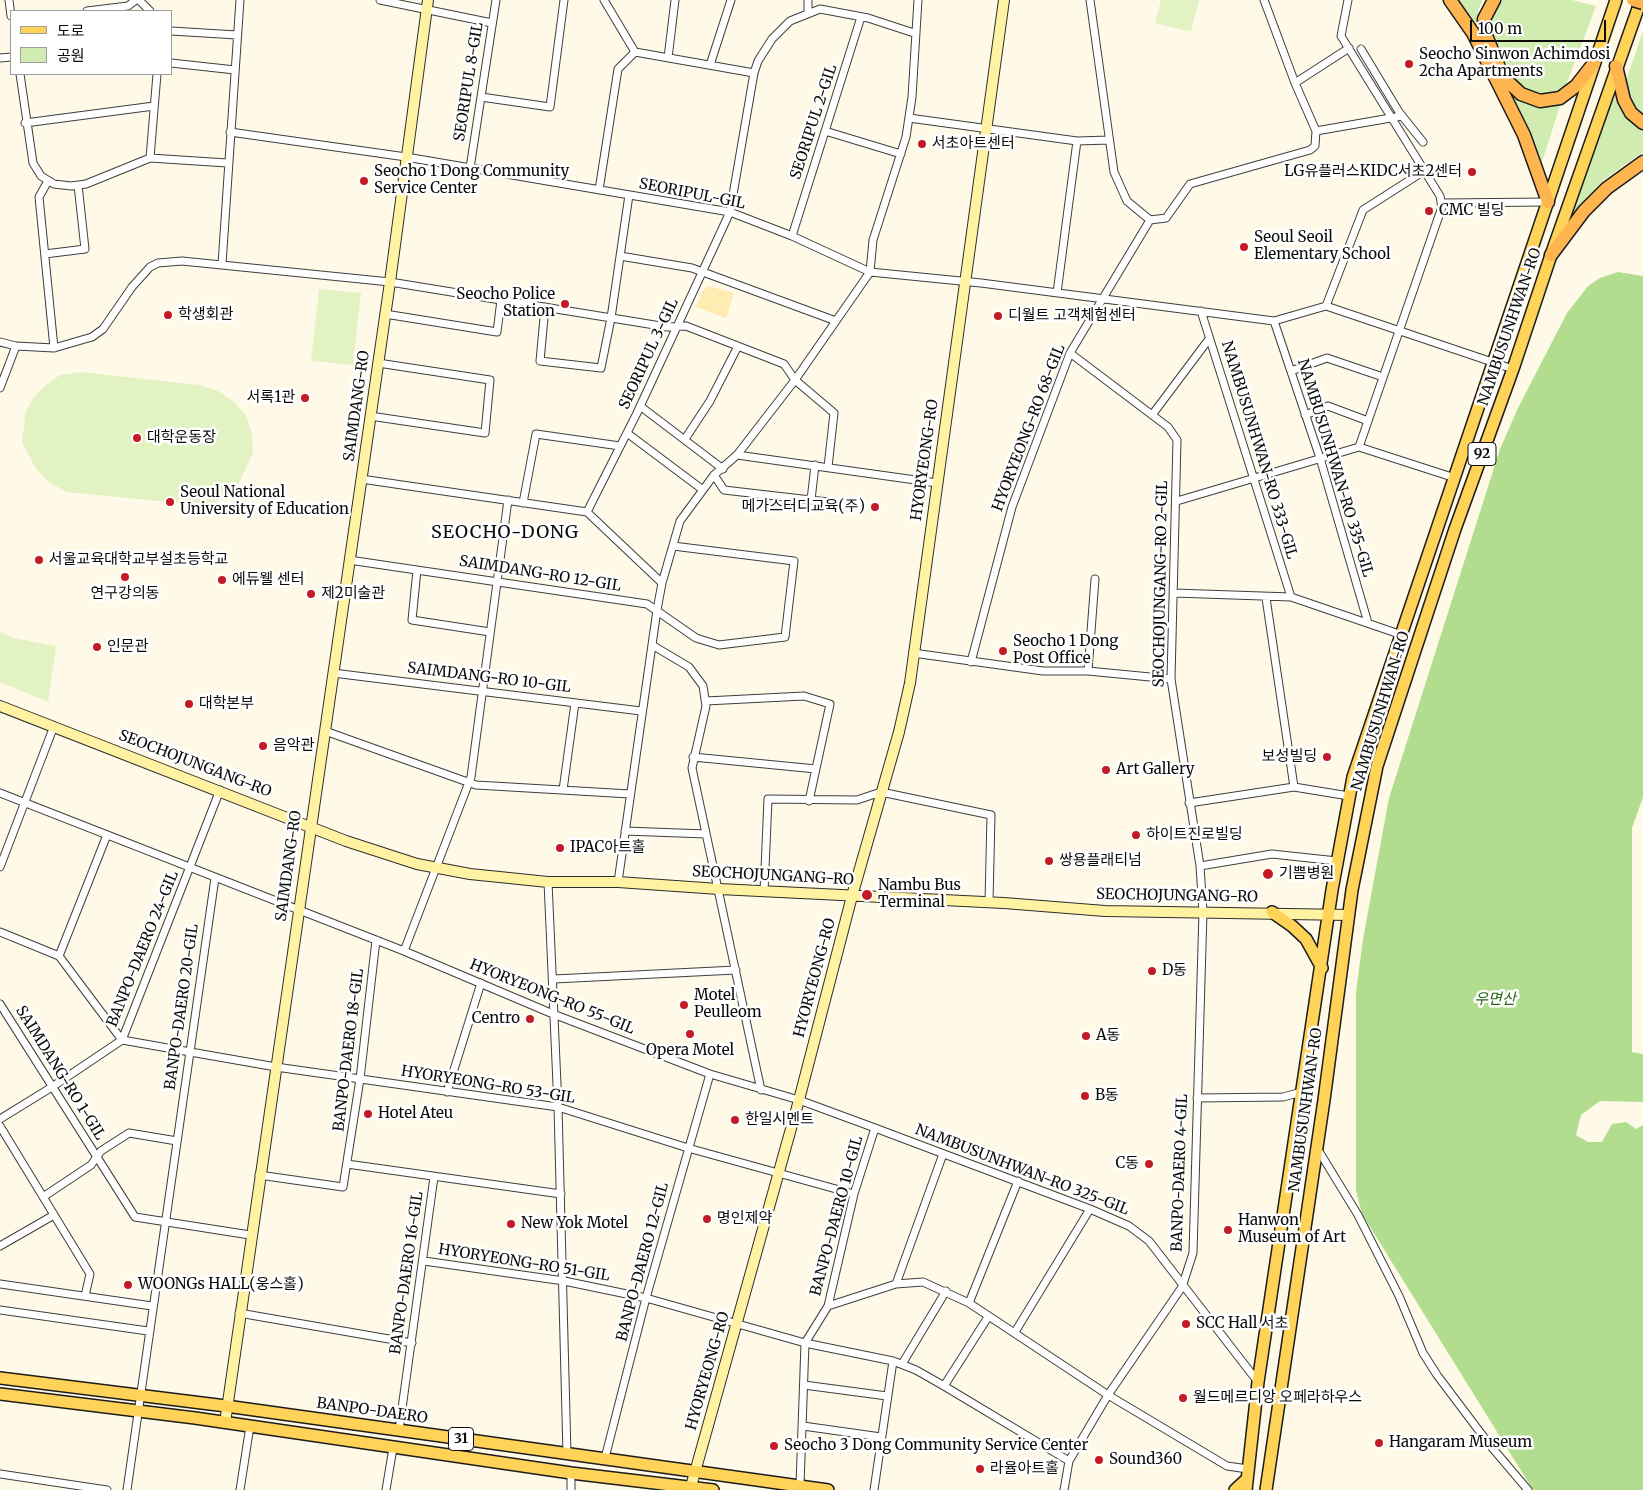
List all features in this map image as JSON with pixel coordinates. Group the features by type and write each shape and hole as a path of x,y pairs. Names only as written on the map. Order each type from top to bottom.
{"highway":[{"path":"1450,0 1473,33 1524,136 1548,202"},
{"path":"1494,0 1484,19 1485,33 1503,77 1520,94 1540,101 1560,98 1576,86 1594,63"},
{"path":"1633,0 1642,1"},
{"path":"1616,66 1626,105 1631,113 1643,122"},
{"path":"1550,254 1584,211 1607,188 1643,162"}],"main road":[{"name":"HYORYEONG-RO","path":"691,1489 799,1100 852,896 899,732 910,683 1004,0"},
{"name":"NAMBUSUNHWAN-RO","path":"1247,1480 1258,1382 1337,861 1349,796 1358,761 1616,0"},
{"name":"NAMBUSUNHWAN-RO","path":"1266,1490 1349,915 1361,837 1377,766 1455,529 1513,369 1550,254 1616,66 1642,1"},
{"name":"SAIMDANG-RO","path":"225,1423 250,1235 390,282 427,5"},
{"name":"SEOCHOJUNGANG-RO","path":"0,706 382,853 436,868 478,876 548,882 618,882 719,890 989,902 1105,911 1272,912 1349,915"},
{"path":"1272,912 1306,939 1322,968"},
{"path":"1320,983 1339,986"},
{"name":"BANPO-DAERO","path":"0,1378 140,1394 828,1490"},
{"name":"31","path":"0,1394 250,1426 571,1474 691,1489"},
{"path":"1235,1490 1247,1480"},
{"path":"691,1489 713,1490"}],"street":[{"path":"95,10 128,6 138,0 149,10"},
{"path":"222,264 227,164 240,0"},
{"path":"380,0 427,5 492,23"},
{"name":"SEORIPUL 8-GIL","path":"470,168 496,0"},
{"path":"481,97 550,107 564,0"},
{"path":"604,0 635,52 754,73"},
{"path":"668,58 675,0"},
{"path":"710,65 731,0"},
{"path":"808,0 808,12 820,9 861,17 914,33"},
{"path":"618,882 641,711 657,610 662,583 680,521 714,475 737,455 795,380 870,272 873,240 901,154 909,118 918,0"},
{"path":"1090,0 1114,172 1127,201 1150,220 1166,218 1190,184 1310,150 1315,146 1316,131 1295,83 1264,0"},
{"path":"1348,0 1341,36 1440,196 1442,207 1359,447"},
{"name":"SEORIPUL 3-GIL","path":"587,512 640,406 730,212 754,73 758,61 772,39 790,21 808,12"},
{"name":"SEORIPUL 2-GIL","path":"792,236 861,17"},
{"path":"172,31 236,35"},
{"path":"1295,83 1349,48"},
{"path":"1316,131 1402,116 1423,142 1399,112 1361,49"},
{"path":"599,190 618,69 635,52"},
{"path":"172,63 235,70"},
{"path":"20,75 33,163 36,171 48,181 61,186 78,185 100,180 150,158 227,164"},
{"path":"150,158 157,75"},
{"path":"26,123 154,106"},
{"path":"909,118 1077,141 1109,140"},
{"path":"825,131 901,154"},
{"name":"SEORIPUL-GIL","path":"230,132 470,168 730,212 792,236 870,272 1103,298 1274,321"},
{"path":"1057,293 1077,141"},
{"path":"1326,306 1363,210 1424,171"},
{"path":"48,181 39,197 54,348"},
{"path":"45,254 85,249 78,185"},
{"path":"545,307 540,361 601,368 611,318 629,195"},
{"path":"1441,203 1548,202"},
{"name":"HYORYEONG-RO 68-GIL","path":"970,662 1012,507 1070,353 1150,220"},
{"path":"620,256 692,268 836,321"},
{"path":"0,342 16,346 54,348 87,339 100,332 132,287 154,265 182,261 390,282 611,318 686,326 784,364 795,380 834,413 828,467"},
{"path":"385,314 497,332 501,300"},
{"path":"1274,321 1326,306 1513,369"},
{"name":"NAMBUSUNHWAN-RO 333-GIL","path":"1201,311 1291,597"},
{"name":"NAMBUSUNHWAN-RO 335-GIL","path":"1274,321 1320,458 1368,623"},
{"path":"1152,415 1209,339"},
{"path":"0,388 16,346"},
{"path":"685,439 710,401 738,346"},
{"name":"SEOCHOJUNGANG-RO 2-GIL","path":"1070,353 1168,427 1177,440 1177,501 1171,679 1200,866 1203,912"},
{"path":"1291,371 1327,358 1383,376"},
{"path":"370,416 484,433 490,380 378,363"},
{"path":"640,406 723,469"},
{"path":"1305,415 1328,406 1368,421"},
{"path":"627,433 703,490"},
{"path":"523,503 536,434 620,446"},
{"path":"1177,501 1359,447 1455,478"},
{"path":"737,455 937,483"},
{"path":"811,500 815,465"},
{"path":"714,475 724,490 828,502"},
{"path":"361,479 587,512 662,583"},
{"path":"404,951 469,784 508,500"},
{"name":"SAIMDANG-RO 12-GIL","path":"349,560 647,604 696,638 719,645 785,637 794,561 672,546"},
{"path":"417,570 412,620 490,632"},
{"path":"1088,671 1095,578"},
{"path":"1174,593 1266,598 1291,597 1402,635"},
{"path":"1266,598 1294,787"},
{"path":"652,645 689,668 704,686 706,706 692,768 761,1090"},
{"path":"913,654 1043,671 1088,671 1171,679"},
{"name":"SAIMDANG-RO 10-GIL","path":"333,673 641,711"},
{"path":"706,701 804,696 830,704 809,801"},
{"path":"563,790 574,703"},
{"path":"0,867 54,726"},
{"path":"324,731 469,784 630,794"},
{"path":"693,757 816,769"},
{"path":"1189,803 1294,787 1349,796"},
{"name":"BANPO-DAERO 24-GIL","path":"0,1119 122,1040 220,790"},
{"path":"764,892 768,799 809,801 857,800 881,792 991,815 989,902"},
{"name":"HYORYEONG-RO 55-GIL","path":"0,793 404,951 553,1014 710,1074 799,1100"},
{"path":"625,831 706,834"},
{"path":"59,956 107,835"},
{"path":"1200,866 1272,854 1337,861"},
{"name":"BANPO-DAERO 20-GIL","path":"127,1490 148,1331 215,878"},
{"path":"548,882 554,979 553,1014 564,1281 567,1454"},
{"name":"BANPO-DAERO 4-GIL","path":"1064,1490 1069,1461 1108,1395 1182,1287 1193,1253 1203,912"},
{"path":"0,932 59,956 122,1040"},
{"name":"BANPO-DAERO 18-GIL","path":"259,1176 343,1187 360,1079 376,940"},
{"path":"554,979 736,970"},
{"path":"447,1092 482,983"},
{"name":"SAIMDANG-RO 1-GIL","path":"0,1004 135,1217 250,1235"},
{"name":"HYORYEONG-RO 53-GIL","path":"122,1040 276,1067 558,1107 688,1148 778,1173"},
{"name":"BANPO-DAERO 12-GIL","path":"606,1458 646,1298 710,1074"},
{"name":"NAMBUSUNHWAN-RO","path":"1197,1098 1283,1097 1302,1092"},
{"name":"NAMBUSUNHWAN-RO 325-GIL","path":"799,1100 1090,1209 1129,1226 1149,1242 1182,1287 1258,1382"},
{"path":"0,1126 90,1274 85,1296"},
{"name":"BANPO-DAERO 10-GIL","path":"805,1343 828,1306 854,1194 875,1128"},
{"path":"96,1157 101,1151 129,1133 176,1141"},
{"path":"1317,1147 1358,1215 1399,1296 1424,1353 1437,1375 1489,1444 1528,1490"},
{"path":"896,1284 943,1154"},
{"name":"SAIMDANG-RO 1-GIL","path":"43,1196 91,1165 96,1157"},
{"name":"BANPO-DAERO 16-GIL","path":"347,1164 434,1177 400,1430"},
{"path":"778,1173 854,1194"},
{"path":"434,1177 561,1194"},
{"path":"969,1303 1018,1182"},
{"path":"1015,1332 1090,1209"},
{"path":"0,1246 54,1214"},
{"name":"HYORYEONG-RO 51-GIL","path":"424,1261 564,1281 646,1298 805,1343 893,1361 944,1386 1069,1461"},
{"path":"828,1306 896,1284 923,1282 946,1291 969,1303 1108,1395 1227,1466 1247,1480"},
{"path":"0,1284 152,1306"},
{"path":"902,1364 946,1291"},
{"path":"0,1310 148,1331"},
{"path":"239,1312 412,1343"},
{"path":"944,1386 988,1317"},
{"path":"800,1485 805,1343"},
{"path":"874,1490 893,1361"},
{"path":"804,1385 887,1396"},
{"path":"240,1490 250,1426"},
{"path":"803,1426 881,1437"},
{"path":"386,1490 393,1448"},
{"path":"0,1474 107,1490"},
{"path":"571,1474 571,1490"}],"green space":[{"path":"1161,0 1199,0 1191,32 1155,23"},
{"path":"1459,0 1483,0 1478,10 1478,34"},
{"path":"1498,0 1572,0 1596,6 1565,88 1549,94 1528,93 1513,79 1490,25 1490,14"},
{"path":"1643,31 1643,115 1629,99 1626,81"},
{"path":"1509,91 1524,102 1536,106 1561,103 1539,171"},
{"path":"1614,93 1623,110 1643,127 1643,152 1603,180 1568,222"},
{"name":"우면산","path":"1618,272 1643,276 1643,797 1632,828 1632,1052 1643,1054 1643,1102 1600,1101 1581,1115 1576,1135 1588,1142 1602,1142 1612,1124 1626,1122 1636,1129 1643,1125 1643,1490 1533,1490 1362,1214 1356,1191 1356,992 1363,939 1389,798 1500,449 1518,408 1567,313 1588,286 1600,278"},
{"path":"319,289 361,293 353,365 311,361"},
{"name":"대학운동장","path":"80,372 199,385 218,391 234,402 246,416 252,433 253,453 238,485 210,506 66,492 49,482 36,469 22,442 26,411 34,397 46,385 60,375"},
{"path":"0,632 14,638 56,646 48,702 0,682"}],"sand":[{"path":"708,286 734,293 726,318 696,307 703,290"}],"place":[{"name":"Seocho Sinwon Achimdosi 2cha Apartments","path":"1409,64"},
{"name":"서초아트센터","path":"922,144"},
{"name":"LG유플러스KIDC서초2센터","path":"1472,172"},
{"name":"Seocho 1 Dong Community Service Center","path":"364,181"},
{"name":"CMC 빌딩","path":"1429,211"},
{"name":"Seoul Seoil Elementary School","path":"1244,247"},
{"name":"Seocho Police Station","path":"565,304"},
{"name":"학생회관","path":"168,315"},
{"name":"디월트 고객체험센터","path":"998,316"},
{"name":"서록1관","path":"305,398"},
{"name":"대학운동장","path":"137,438"},
{"name":"Seoul National University of Education","path":"170,502"},
{"name":"메가스터디교육(주)","path":"875,507"},
{"name":"서울교육대학교부설초등학교","path":"39,560"},
{"name":"연구강의동","path":"125,577"},
{"name":"에듀웰 센터","path":"222,580"},
{"name":"제2미술관","path":"311,594"},
{"name":"인문관","path":"97,647"},
{"name":"Seocho 1 Dong Post Office","path":"1003,651"},
{"name":"대학본부","path":"189,704"},
{"name":"음악관","path":"263,746"},
{"name":"보성빌딩","path":"1327,757"},
{"name":"Art Gallery","path":"1106,770"},
{"name":"하이트진로빌딩","path":"1136,835"},
{"name":"IPAC아트홀","path":"560,848"},
{"name":"쌍용플래티넘","path":"1049,861"},
{"name":"기쁨병원","path":"1268,874"},
{"name":"Nambu Bus Terminal","path":"867,895"},
{"name":"D동","path":"1152,971"},
{"name":"Motel Peulleom","path":"684,1005"},
{"name":"Centro","path":"530,1019"},
{"name":"Opera Motel","path":"690,1034"},
{"name":"A동","path":"1086,1036"},
{"name":"B동","path":"1085,1096"},
{"name":"Hotel Ateu","path":"368,1114"},
{"name":"한일시멘트","path":"735,1120"},
{"name":"C동","path":"1149,1164"},
{"name":"명인제약","path":"707,1219"},
{"name":"New Yok Motel","path":"511,1224"},
{"name":"Hanwon Museum of Art","path":"1228,1230"},
{"name":"WOONGs HALL(웅스홀)","path":"128,1285"},
{"name":"SCC Hall 서초","path":"1186,1324"},
{"name":"월드메르디앙 오페라하우스","path":"1183,1398"},
{"name":"Hangaram Museum","path":"1379,1443"},
{"name":"Seocho 3 Dong Community Service Center","path":"774,1446"},
{"name":"Sound360","path":"1099,1460"},
{"name":"라율아트홀","path":"980,1469"}],"district":[{"name":"SEOCHO-DONG","path":"505,533"}]}
